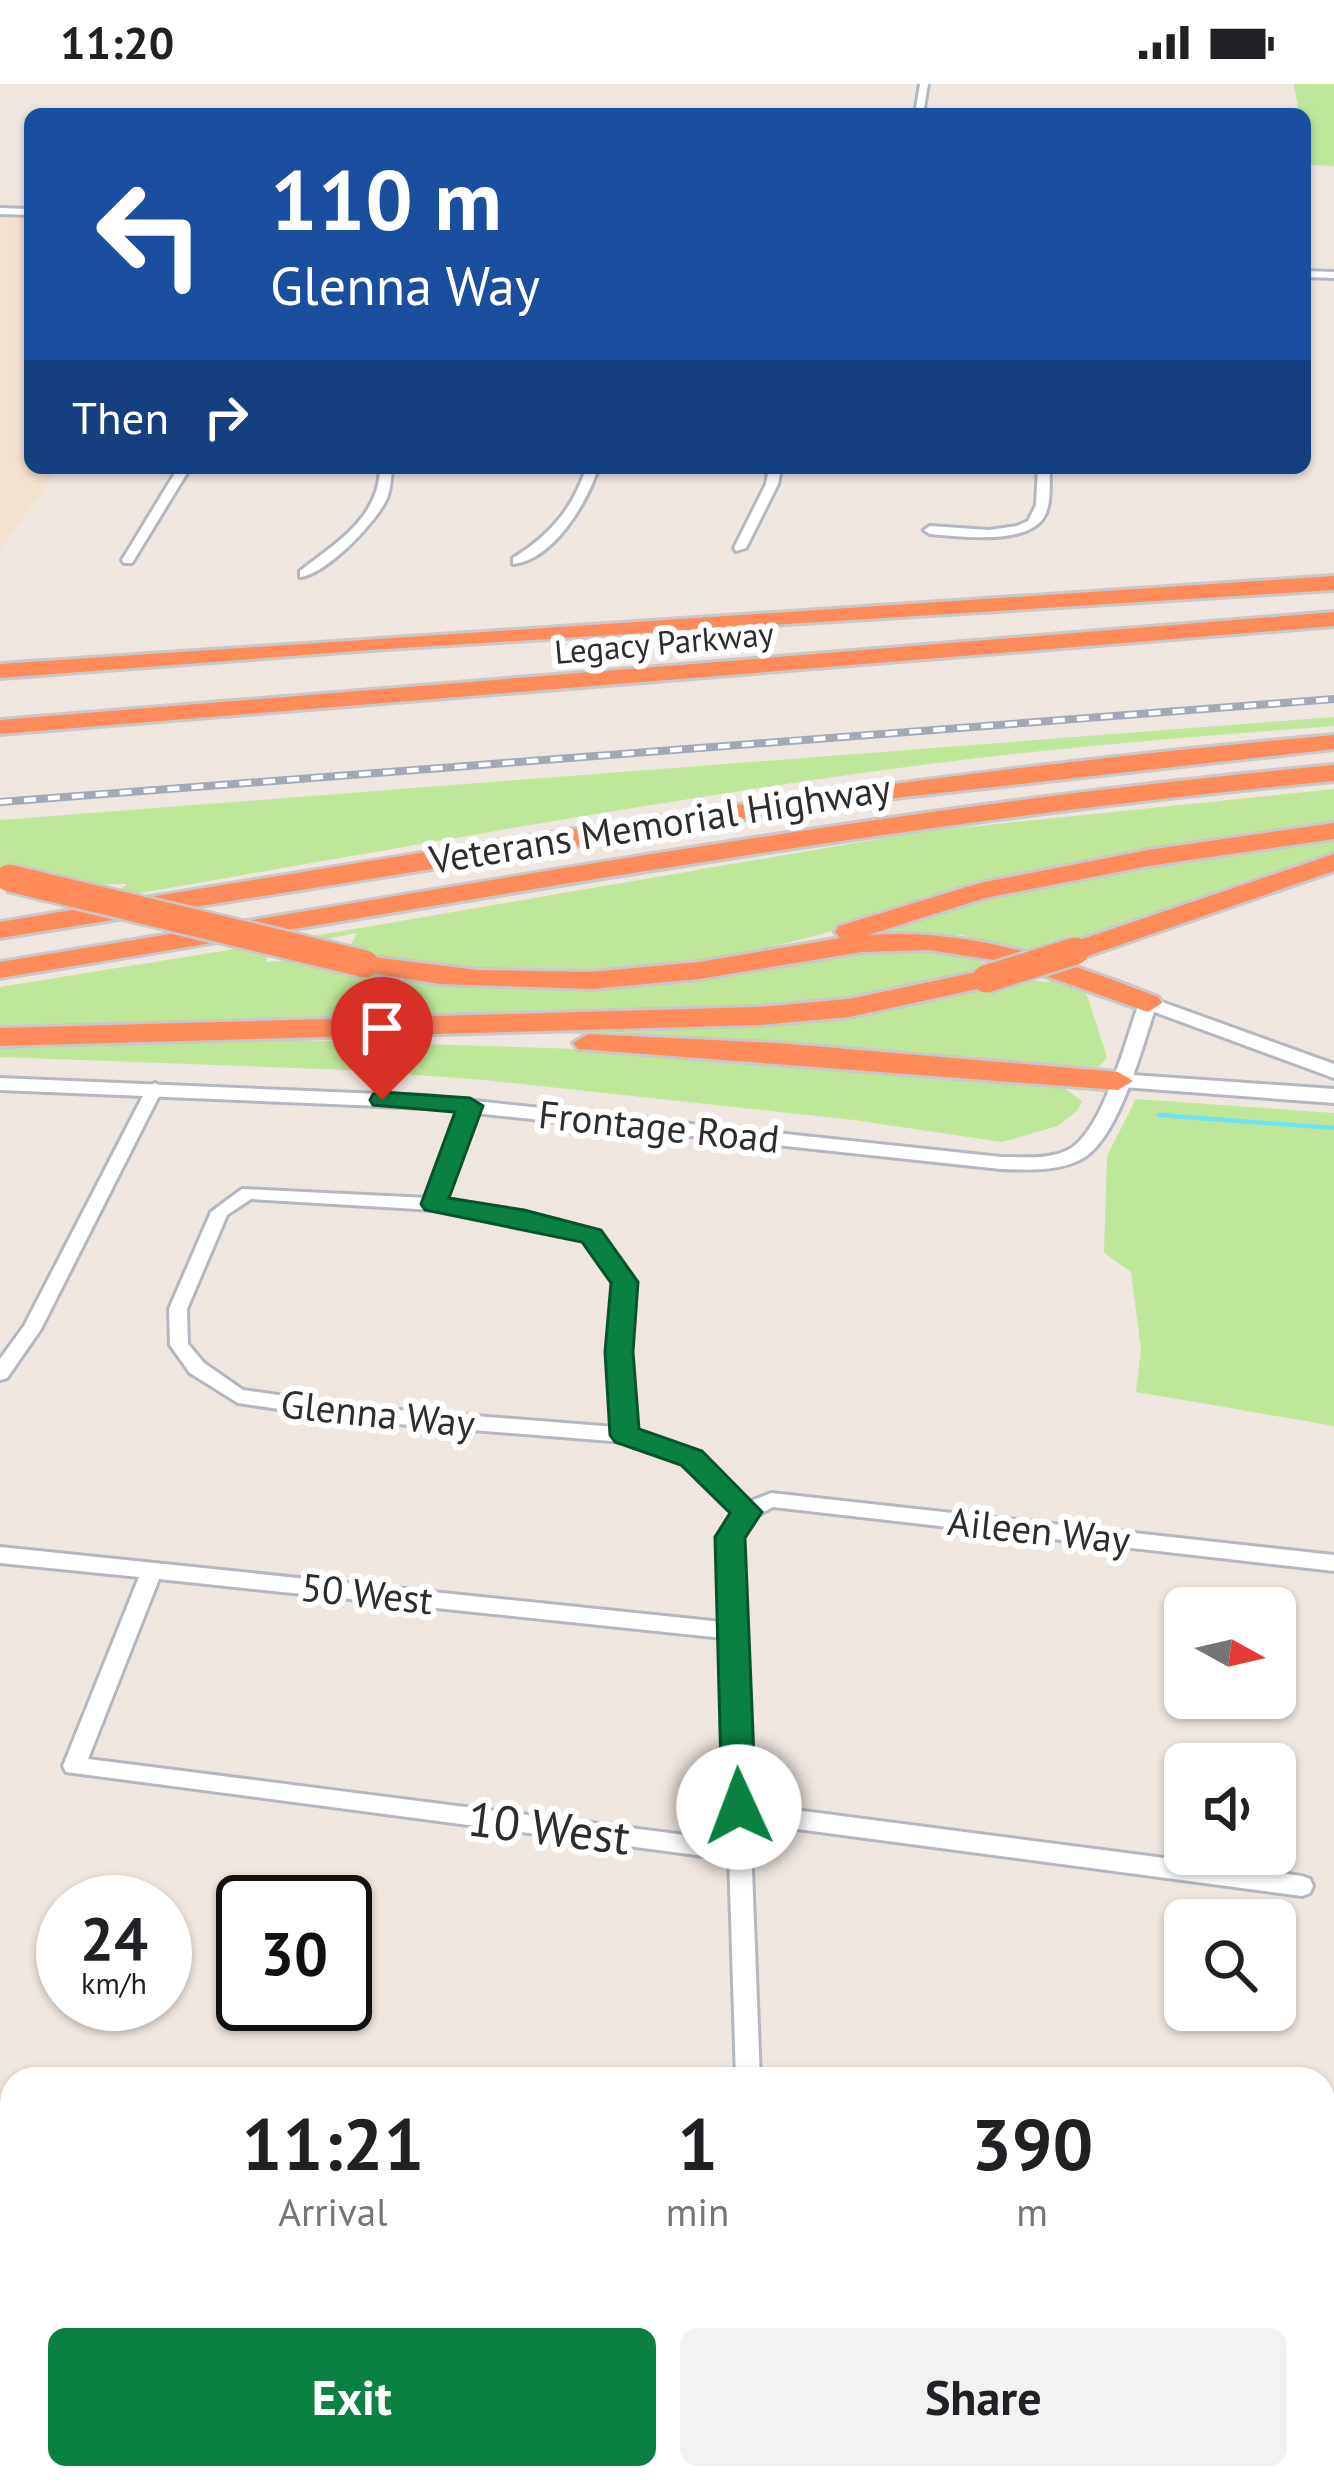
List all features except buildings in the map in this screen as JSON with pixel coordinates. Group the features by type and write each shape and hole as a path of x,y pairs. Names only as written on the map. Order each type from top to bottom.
{"highway":[{"name":"Legacy Parkway","path":"0,671 1334,583"},
{"name":"Legacy Parkway","path":"0,727 1334,619"},
{"name":"Veterans Memorial Highway","path":"0,930 772,805 977,778 1334,742"},
{"name":"Veterans Memorial Highway","path":"0,970 854,831 1200,783 1334,773"},
{"path":"772,956 980,890 1148,858 1334,832"},
{"path":"0,1037 759,1016 849,1008 986,979 1334,862"},
{"path":"4,878 365,964 448,977 577,982 668,975 884,942 977,946 1043,963 1148,1004"},
{"path":"328,1029 776,1052 1118,1081"}],"main road":[{"path":"1148,1004 1334,1071"},
{"path":"1118,1081 1334,1096"}],"street":[{"path":"128,560 180,474"},
{"path":"304,574 380,506 387,474"},
{"path":"517,561 545,545 568,520 590,474"},
{"path":"740,548 774,474"},
{"path":"930,530 999,533 1033,524 1041,514 1044,474"},
{"name":"Frontage Road","path":"0,1084 470,1106 1021,1163 1056,1160 1086,1146 1097,1132 1148,1004"},
{"path":"0,1373 32,1329 154,1088"},
{"path":"470,1106 434,1204 524,1218 591,1236 624,1282 619,1352 625,1435"},
{"name":"Glenna Way","path":"434,1204 248,1193 220,1212 178,1309 179,1345 197,1368 238,1396 360,1414 625,1435 692,1458 747,1512"},
{"name":"Aileen Way","path":"747,1512 770,1500 1334,1563"},
{"path":"747,1512 730,1537 748,2067"},
{"name":"50 West","path":"0,1555 734,1631"},
{"name":"10 West","path":"152,1571 74,1766 719,1849 780,1817 1302,1886"}],"shaded area":[{"path":"0,213 24,215 24,474 55,474 0,550"}],"green space":[{"path":"1294,84 1334,84 1334,166 1311,165 1311,108 1298,108"},
{"path":"1334,717 1334,726 1057,750 795,783 122,896 115,895 127,884 75,885 0,870 0,820"},
{"path":"1334,789 1334,821 1091,860 791,942 702,961 579,972 502,970 348,951 357,933 310,942 296,939 919,832"},
{"path":"1334,834 1334,854 1255,877 1070,944 1037,946 1041,953 961,935 862,936 1050,882"},
{"path":"259,945 268,951 266,962 316,958 429,982 559,991 662,984 888,950 968,949 990,970 823,1001 704,1010 0,1025 0,987"},
{"path":"1048,977 1084,986 1107,1057 1099,1067 530,1031 860,1014 956,996 1013,979 1049,982"},
{"path":"262,1039 677,1052 1054,1081 1082,1101 1058,1126 1002,1142 854,1120 485,1080 0,1057 0,1041"},
{"path":"1136,1099 1334,1113 1334,1426 1136,1392 1141,1350 1131,1272 1104,1253 1107,1156"}],"waterway":[{"path":"1159,1115 1334,1128"}],"railway":[{"path":"0,802 1334,699"}],"route":[{"path":"382,1100 470,1106 434,1204 524,1218 591,1236 624,1282 619,1352 625,1435 692,1458 747,1512 730,1537 739,1807"}]}
